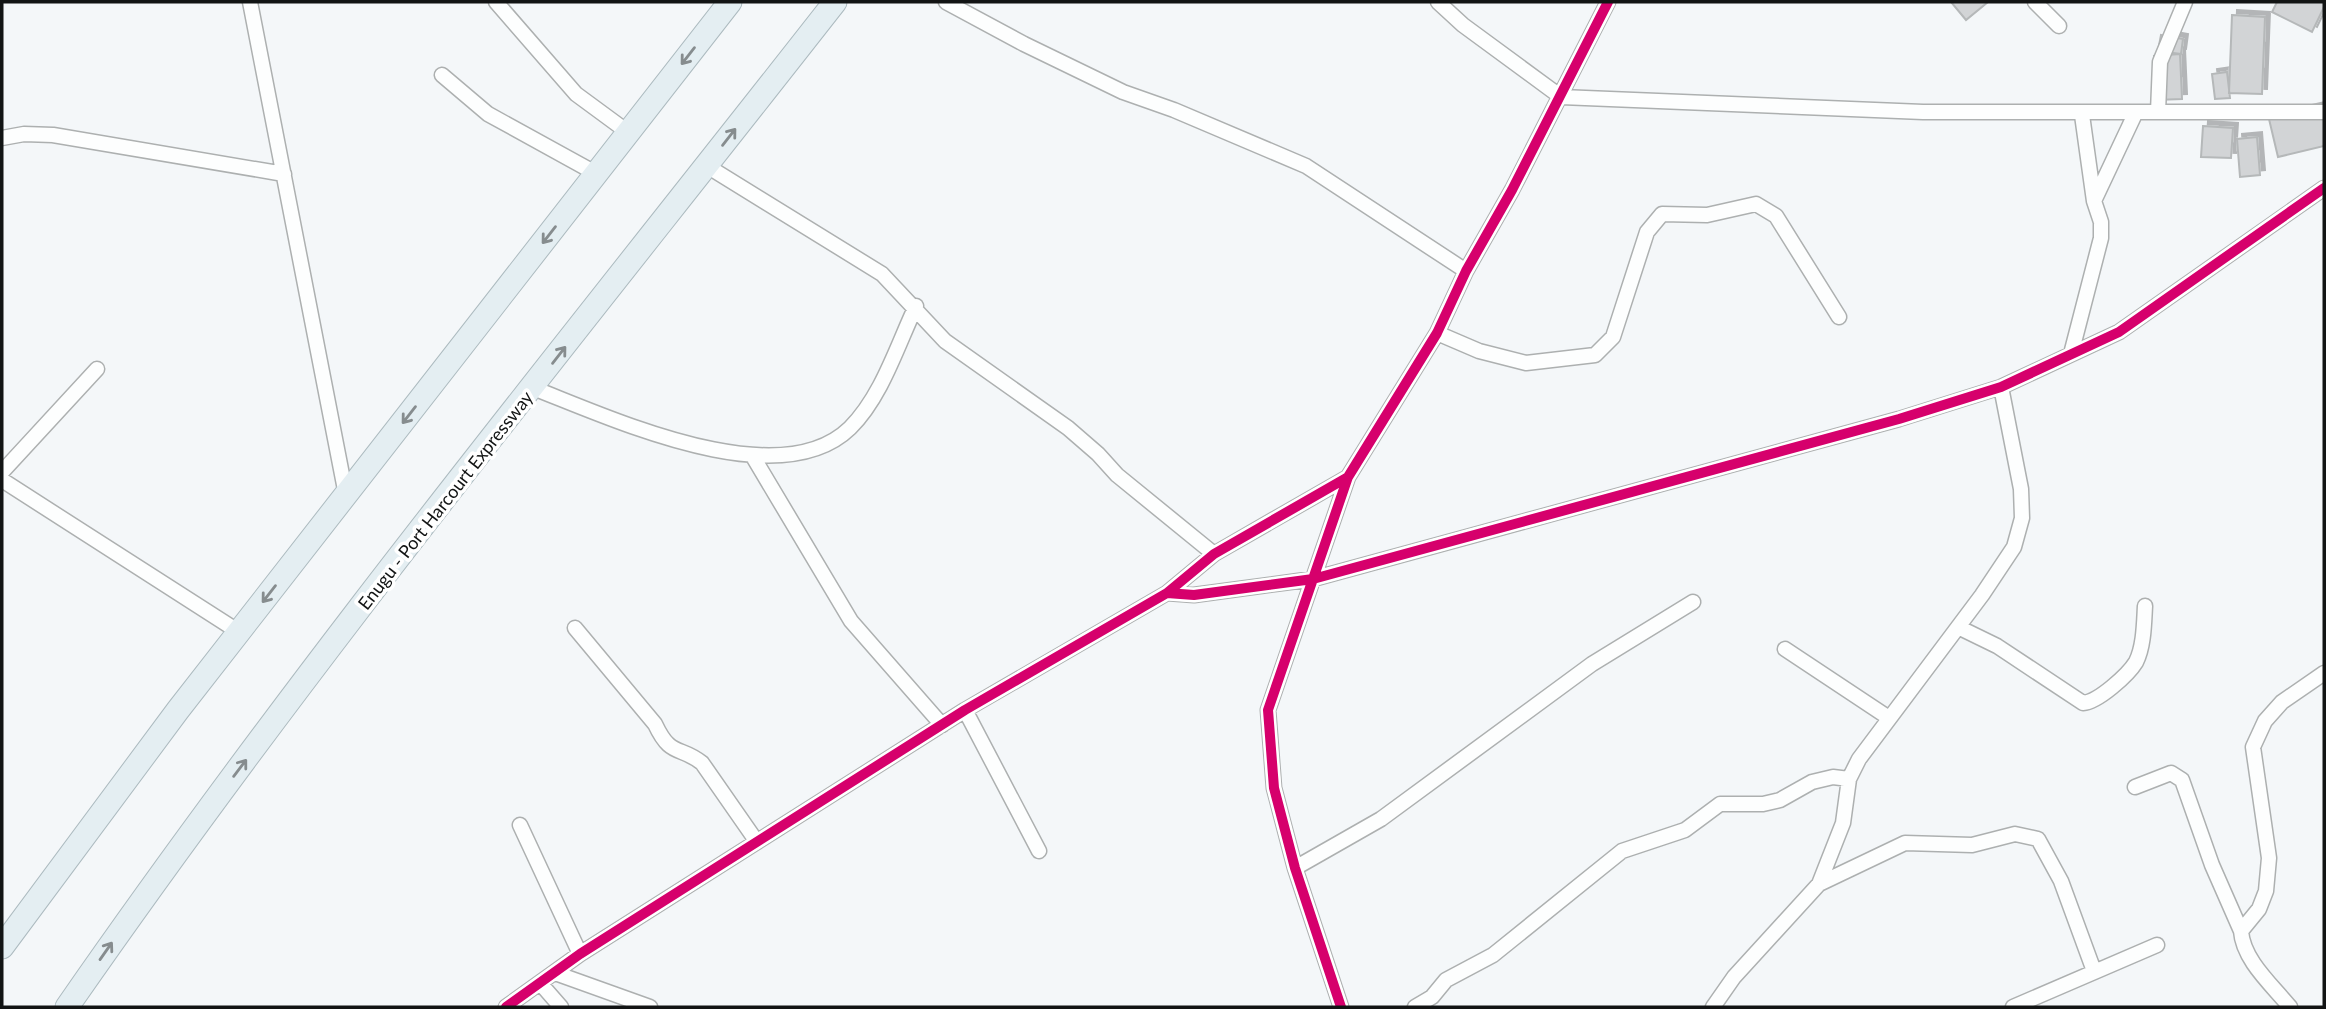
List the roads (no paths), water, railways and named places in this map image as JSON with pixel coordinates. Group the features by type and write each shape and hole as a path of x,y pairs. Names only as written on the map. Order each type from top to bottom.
{"highway":[{"path":"2,947 239,632 730,2"},
{"name":"Enugu - Port Harcourt Expressway","path":"67,1007 157,877 533,388 835,2"}],"street":[{"path":"250,2 346,495"},
{"path":"496,2 576,94 629,133"},
{"path":"946,2 1123,92 1174,110 1306,166 1466,271"},
{"path":"1438,2 1463,25 1561,97 1923,112 2082,115 2158,112 2324,113"},
{"path":"1341,1007 1295,868 1274,788 1268,710 1348,477 1437,333 1466,271 1561,97 1608,2"},
{"path":"2035,2 2059,26"},
{"path":"2158,112 2160,62 2185,2"},
{"path":"442,75 488,114 597,174"},
{"path":"2094,201 2136,114"},
{"path":"2071,354 2101,238 2101,222 2094,201 2082,115"},
{"path":"2,138 23,134 53,135 284,174"},
{"path":"707,166 882,274 916,306 945,341 1068,428 1117,475 1214,554"},
{"path":"1167,593 1194,595 1313,579 1899,419 2001,387 2119,332 2324,188"},
{"path":"1437,333 1479,351 1526,363 1595,355 1613,337 1647,232 1654,220 1662,214 1707,215 1756,204 1776,216 1839,317"},
{"path":"533,388 650,433 752,455 782,457 812,451 834,440 851,426 880,385 916,306"},
{"path":"2,472 97,369"},
{"path":"1713,1007 1734,977 1819,884 1843,823 1849,779 1859,760 2014,547 2022,517 2021,489 2001,387"},
{"path":"752,455 851,621 942,724"},
{"path":"506,1007 580,954 942,724 1167,593 1214,554 1348,477"},
{"path":"2,480 239,632"},
{"path":"1295,868 1381,819 1591,664 1693,602"},
{"path":"1958,627 1997,646 2083,703 2099,698 2136,662 2142,638 2145,606"},
{"path":"575,628 655,724 663,742 674,751 694,757 702,763 757,842"},
{"path":"1785,649 1889,718"},
{"path":"2241,930 2259,909 2266,891 2269,858 2253,747 2265,721 2282,702 2324,673"},
{"path":"965,710 1040,851"},
{"path":"2136,787 2171,773 2182,780 2212,865 2241,930 2246,953 2290,1007"},
{"path":"1416,1007 1432,996 1446,980 1493,955 1622,850 1685,830 1720,804 1763,804 1780,800 1812,782 1833,777 1849,779"},
{"path":"520,825 580,954"},
{"path":"1819,884 1905,843 1972,845 2015,834 2032,836 2038,839 2061,881 2094,971"},
{"path":"2013,1007 2157,945"},
{"path":"555,973 650,1007"},
{"path":"540,983 561,1007"}]}
